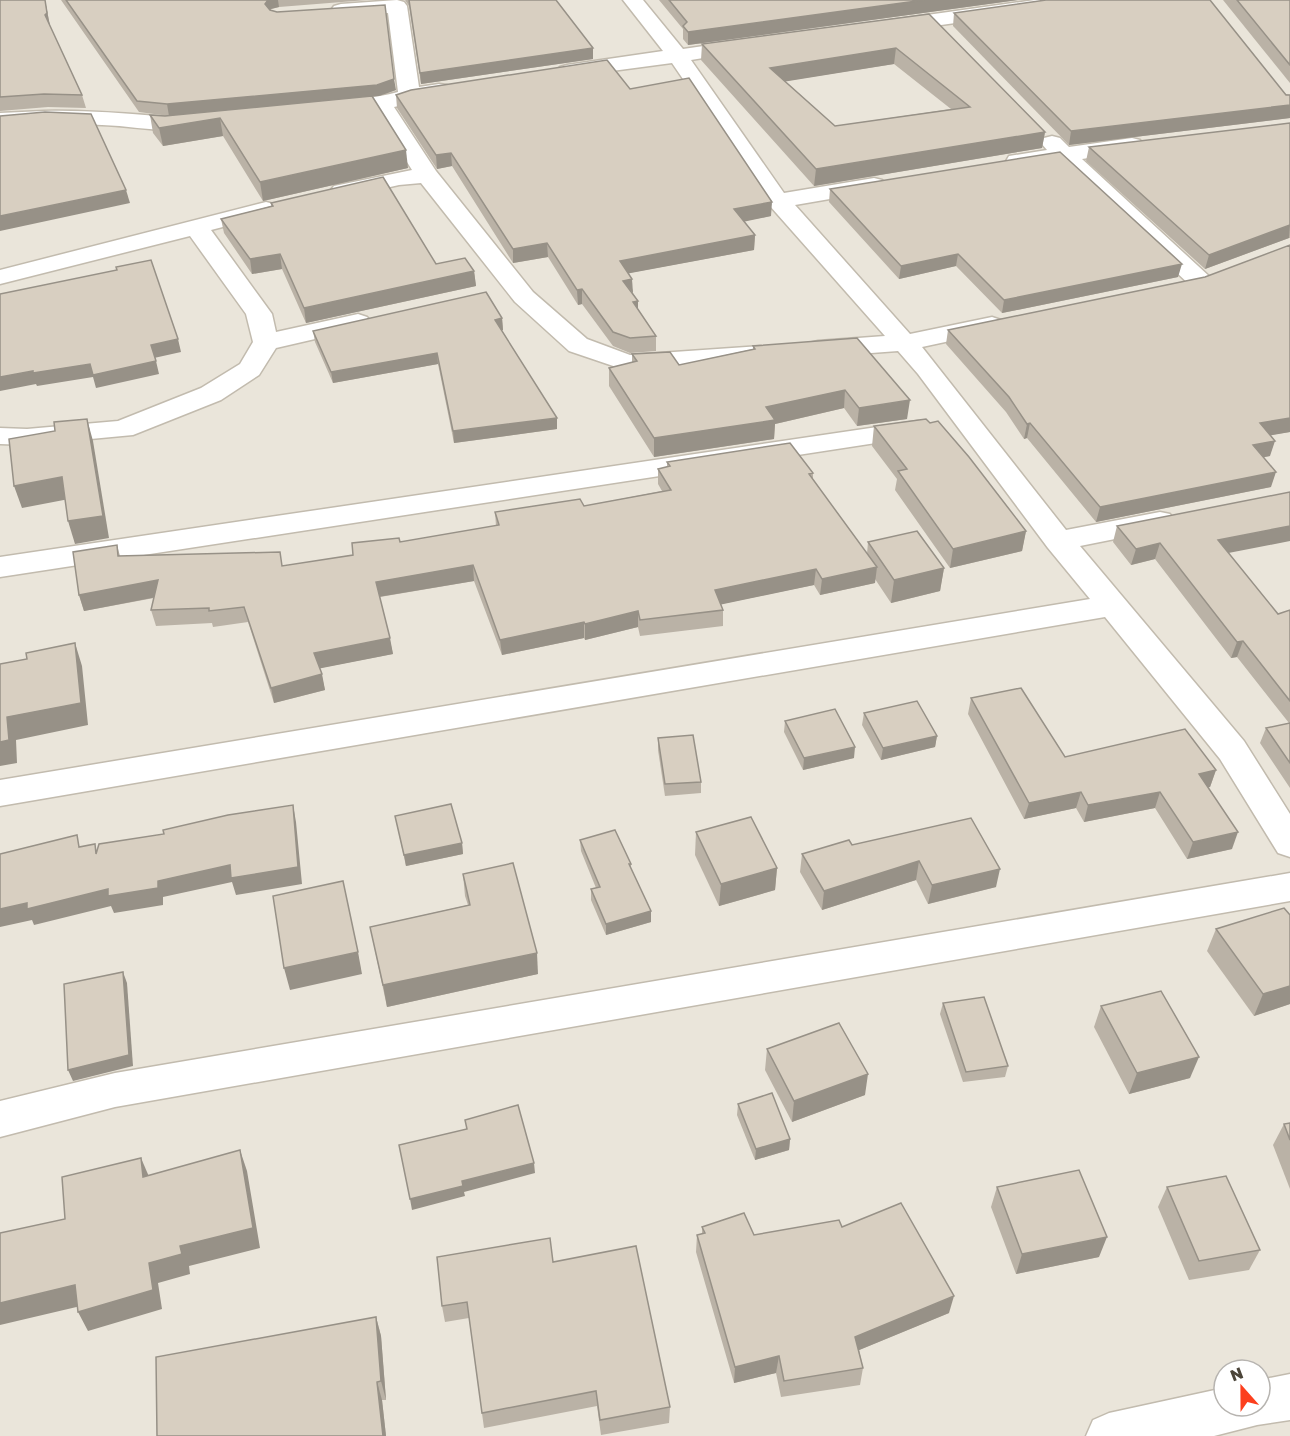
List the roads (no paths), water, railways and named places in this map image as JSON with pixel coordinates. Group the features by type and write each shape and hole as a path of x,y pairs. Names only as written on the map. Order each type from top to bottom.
{"street":[{"path":"633,0 677,55 778,201 927,368 1059,541 1232,750 1290,843"},
{"path":"872,29 1078,0"},
{"path":"327,11 397,6 409,95"},
{"path":"934,21 950,37"},
{"path":"549,74 769,43"},
{"path":"315,111 381,104 409,95 455,88"},
{"path":"381,104 505,290 578,345 628,363 903,343 1018,320"},
{"path":"0,120 48,116 169,124 215,120"},
{"path":"1039,129 1063,154 1201,281"},
{"path":"995,165 1156,141"},
{"path":"320,197 399,178 427,175"},
{"path":"778,201 892,182"},
{"path":"0,278 286,205"},
{"path":"0,436 123,429 211,394 250,369 266,342 259,314 196,227"},
{"path":"266,342 380,317"},
{"path":"0,567 967,421"},
{"path":"1059,541 1186,516"},
{"path":"0,793 1111,606"},
{"path":"0,1119 116,1090 1290,887"},
{"path":"1272,1401 1290,1397"},
{"path":"1109,1436 1212,1414"}]}
